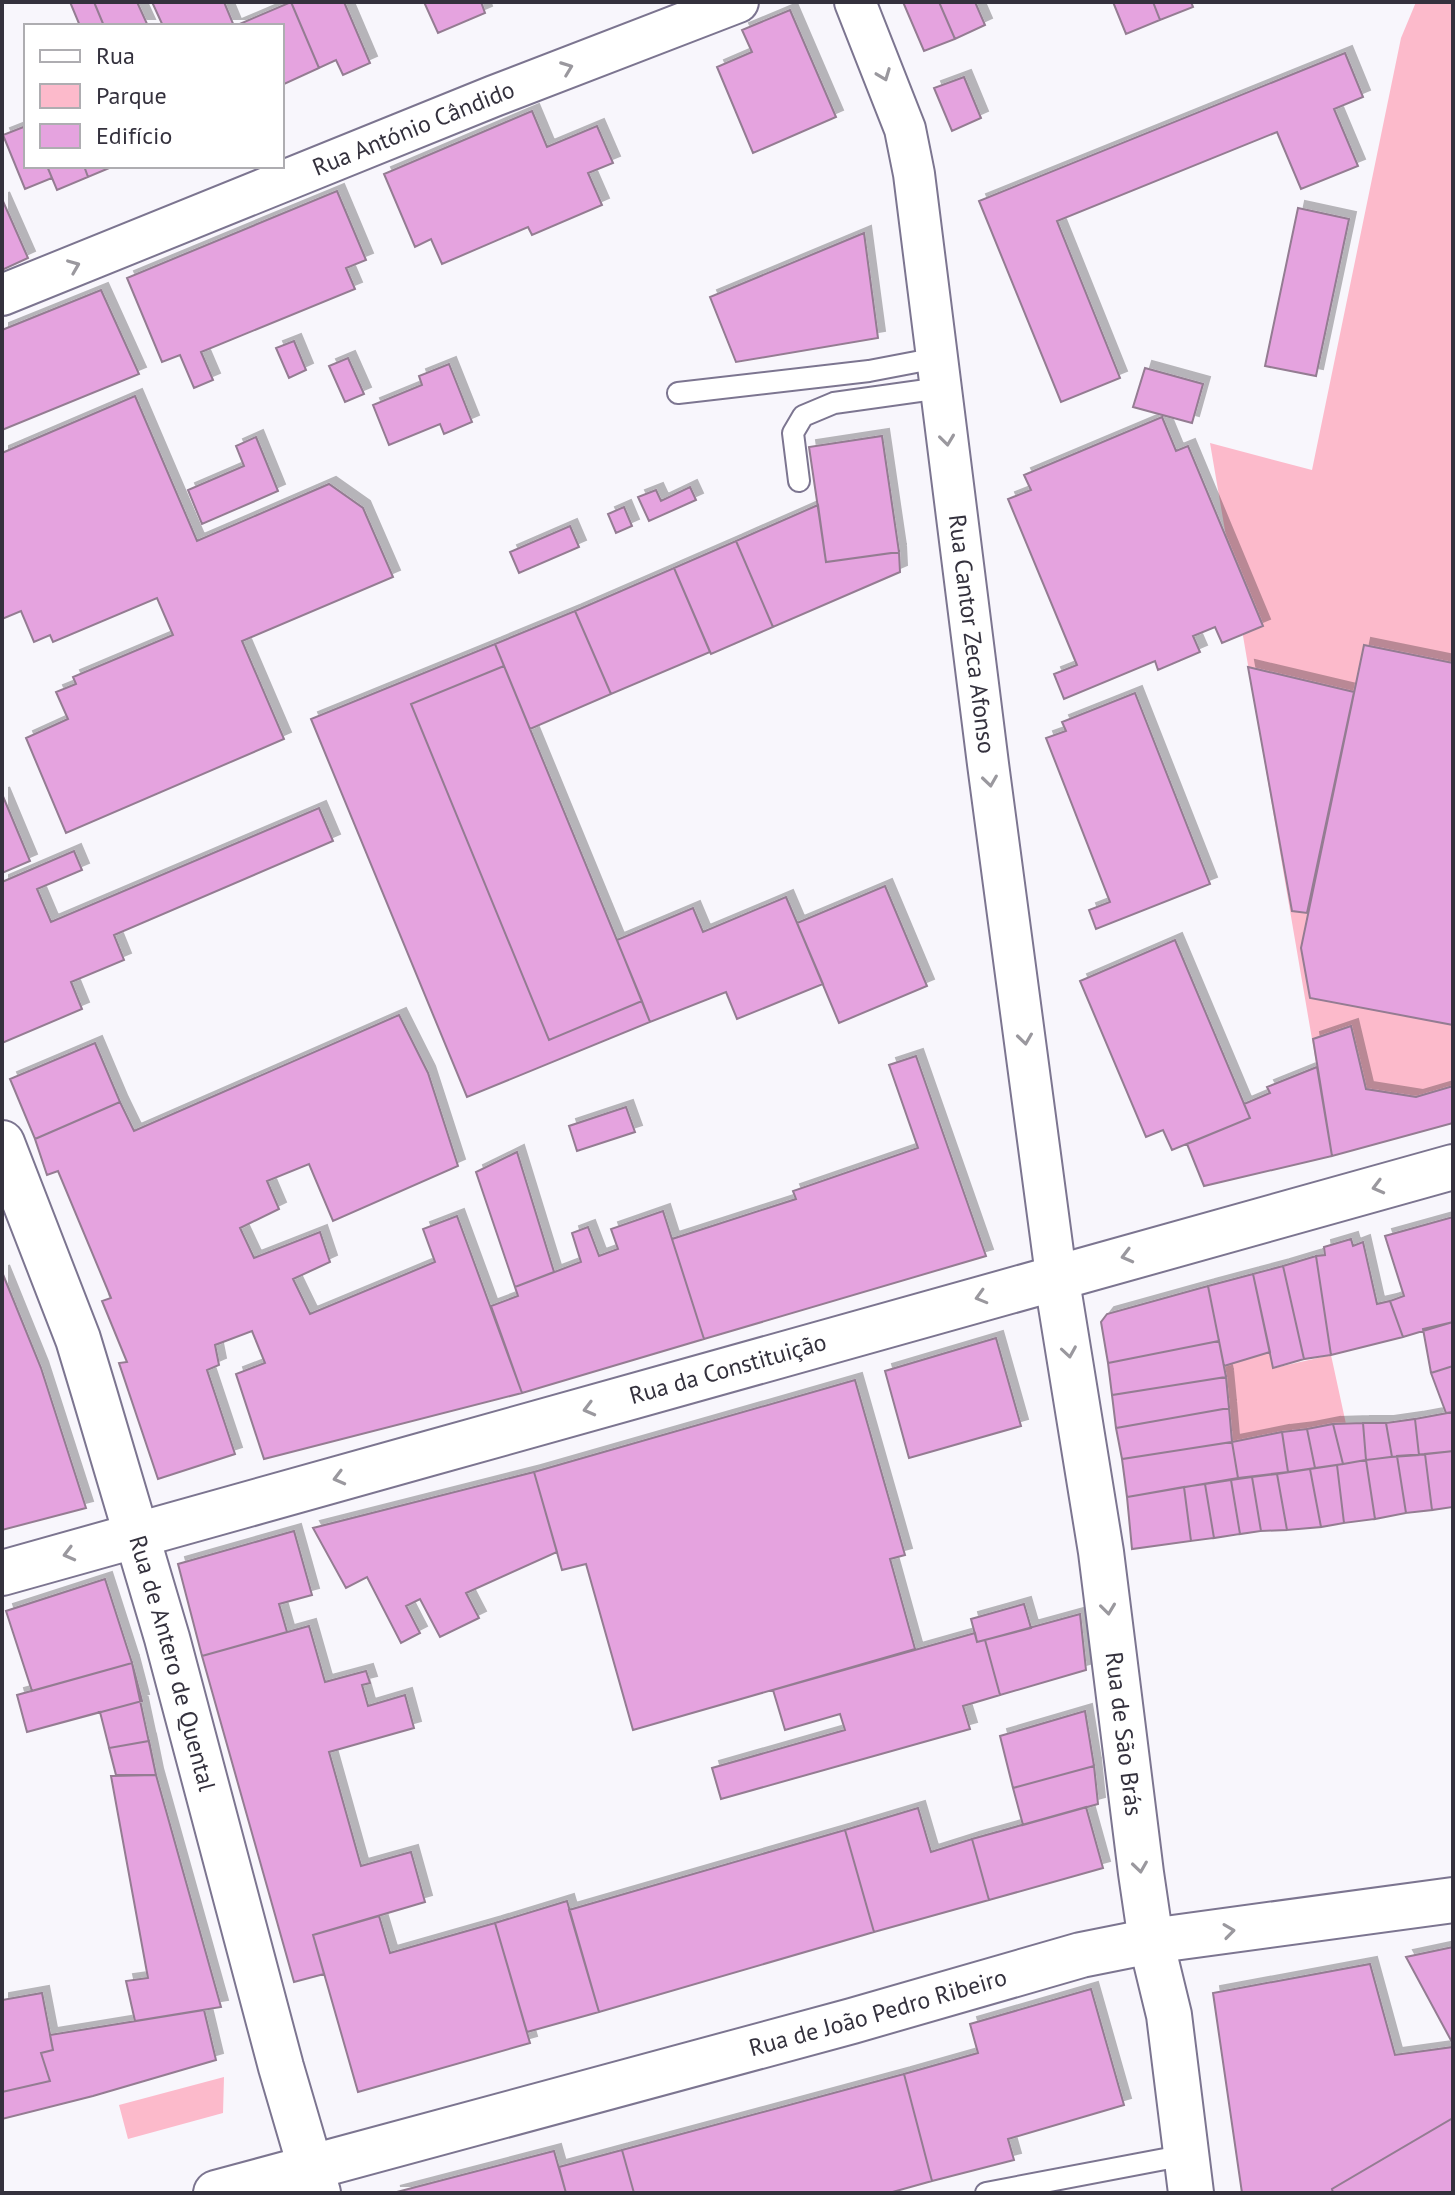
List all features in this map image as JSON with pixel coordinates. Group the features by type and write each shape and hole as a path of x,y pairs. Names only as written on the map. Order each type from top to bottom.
{"main road":[{"name":"Rua de Antero de Quental","path":"2,1143 78,1339 167,1638 314,2180"},
{"name":"Rua da Constituição","path":"2,1573 1056,1275 1453,1167"},
{"name":"Rua de São Brás","path":"1056,1275 1101,1552 1151,1941 1169,2015 1188,2174"},
{"name":"Rua de João Pedro Ribeiro","path":"216,2193 314,2180 1081,1955 1151,1941 1453,1900"}],"street":[{"name":"Rua António Cândido","path":"2,295 494,96 738,2"},
{"name":"Rua Cantor Zeca Afonso","path":"855,2 905,129 914,174 1056,1275"}],"lane":[{"path":"678,393 869,371 939,373"},
{"path":"799,481 793,433 803,416 834,403 939,373"},
{"path":"986,2193 1188,2174"}],"green space":[{"path":"1416,2 1453,2 1453,1123 1332,1156 1210,443 1312,470 1401,38"},
{"path":"1270,1352 1274,1368 1331,1355 1346,1424 1232,1442 1224,1366"},
{"path":"224,2077 223,2113 128,2139 119,2105"}],"building":[{"path":"70,2 94,2 103,24 79,24"},
{"path":"94,2 137,2 147,24 103,24"},
{"path":"152,2 224,2 233,24 162,24"},
{"path":"291,2 344,2 370,63 343,75 336,60 319,68"},
{"path":"291,2 319,68 284,84 284,24 240,24"},
{"path":"424,2 481,2 485,13 438,33"},
{"path":"903,2 939,2 955,39 924,51"},
{"path":"939,2 975,2 985,25 955,39"},
{"path":"1113,2 1153,2 1160,20 1126,34"},
{"path":"1153,2 1191,2 1193,7 1160,20"},
{"path":"790,10 836,117 753,153 717,67 752,52 742,30"},
{"path":"1345,53 1363,97 1334,109 1358,166 1301,189 1277,132 1057,221 1120,378 1061,402 979,201"},
{"path":"964,77 981,118 952,131 934,88"},
{"path":"532,111 547,147 597,126 613,163 588,173 602,205 532,235 528,227 442,264 431,239 415,247 384,174"},
{"path":"24,127 24,168 48,168 52,178 25,189 3,135"},
{"path":"48,168 85,168 88,177 57,190"},
{"path":"85,168 109,168 88,177"},
{"path":"337,191 366,260 346,268 355,289 201,352 213,380 194,388 180,355 162,362 127,278"},
{"path":"2,199 28,258 2,270"},
{"path":"1298,208 1349,219 1316,376 1265,366"},
{"path":"864,233 878,338 736,362 710,297"},
{"path":"101,290 139,374 2,430 2,330"},
{"path":"294,341 306,370 289,378 276,348"},
{"path":"348,358 364,394 345,402 329,366"},
{"path":"449,364 472,422 444,434 440,424 389,445 373,405 422,385 419,376"},
{"path":"1145,368 1203,384 1192,423 1133,407"},
{"path":"135,396 197,541 329,484 363,508 393,577 242,641 284,739 66,833 26,738 68,719 56,692 76,684 73,677 173,635 157,598 53,642 50,635 34,642 21,611 2,619 2,453"},
{"path":"1162,417 1176,451 1188,446 1263,626 1222,643 1215,627 1193,636 1200,652 1158,670 1155,661 1064,699 1054,674 1077,665 1008,499 1031,490 1024,475"},
{"path":"882,436 899,552 826,562 809,447"},
{"path":"256,437 278,491 202,524 188,490 244,466 236,446"},
{"path":"690,487 696,500 649,521 638,497 656,490 661,501"},
{"path":"818,505 826,562 899,552 900,572 773,627 736,541"},
{"path":"624,507 632,526 616,533 608,514"},
{"path":"570,526 579,547 519,573 510,552"},
{"path":"736,541 773,627 711,654 674,568"},
{"path":"674,568 710,652 611,694 575,611"},
{"path":"575,611 611,694 530,729 495,644"},
{"path":"495,644 504,666 411,704 549,1040 642,1001 650,1022 467,1097 311,719"},
{"path":"1364,645 1453,663 1453,1025 1310,998 1301,948"},
{"path":"504,666 642,1001 549,1040 411,704"},
{"path":"1248,667 1354,692 1307,913 1292,911"},
{"path":"1135,693 1210,884 1096,929 1089,910 1110,902 1046,738 1066,731 1062,722"},
{"path":"2,794 30,861 2,873"},
{"path":"319,808 333,841 114,935 124,960 71,982 82,1009 2,1043 2,882 74,851 82,870 37,889 51,922"},
{"path":"885,886 927,986 839,1023 797,923"},
{"path":"786,897 823,984 737,1019 726,992 650,1022 617,940 693,908 703,932"},
{"path":"1175,940 1250,1118 1172,1150 1163,1130 1146,1137 1080,981"},
{"path":"399,1015 428,1073 458,1166 333,1221 309,1164 267,1181 279,1209 240,1228 254,1258 320,1232 330,1262 293,1279 310,1314 435,1262 423,1229 457,1216 522,1393 264,1459 236,1374 265,1363 252,1331 215,1345 219,1365 207,1370 235,1454 158,1479 119,1363 127,1362 102,1301 111,1298 58,1171 47,1175 35,1139 120,1102 134,1131"},
{"path":"1351,1026 1366,1089 1416,1097 1453,1086 1453,1123 1332,1156 1313,1039"},
{"path":"95,1043 120,1102 35,1139 10,1079"},
{"path":"916,1056 986,1256 704,1339 672,1239 796,1199 793,1191 918,1148 889,1065"},
{"path":"1317,1067 1332,1156 1204,1186 1187,1144 1250,1118 1244,1104 1270,1093 1267,1087"},
{"path":"626,1107 635,1132 577,1151 569,1126"},
{"path":"517,1152 554,1272 515,1287 476,1172"},
{"path":"663,1211 704,1339 522,1393 491,1306 518,1296 515,1287 581,1262 572,1233 588,1227 599,1256 618,1249 611,1229"},
{"path":"1453,1217 1453,1322 1403,1337 1390,1301 1404,1296 1385,1236"},
{"path":"1351,1239 1353,1246 1363,1242 1377,1304 1390,1301 1403,1337 1331,1355 1316,1256 1325,1255 1324,1247"},
{"path":"1316,1256 1331,1355 1304,1359 1283,1266"},
{"path":"1283,1266 1304,1359 1273,1368 1253,1274"},
{"path":"2,1272 41,1368 86,1508 2,1530"},
{"path":"1253,1274 1270,1352 1224,1366 1208,1286"},
{"path":"1208,1286 1219,1341 1108,1363 1101,1322 1107,1314"},
{"path":"1453,1322 1453,1366 1431,1373 1423,1329"},
{"path":"996,1338 1021,1426 909,1458 885,1371"},
{"path":"1219,1341 1226,1377 1112,1395 1108,1363"},
{"path":"1453,1366 1453,1412 1446,1413 1431,1373"},
{"path":"1226,1377 1229,1408 1116,1428 1112,1395"},
{"path":"855,1380 905,1555 890,1559 915,1649 633,1730 586,1564 562,1570 534,1472"},
{"path":"1229,1408 1232,1442 1122,1459 1116,1428"},
{"path":"1453,1412 1453,1451 1419,1455 1415,1419"},
{"path":"1415,1419 1419,1455 1392,1457 1386,1423"},
{"path":"1363,1423 1366,1460 1343,1464 1333,1424"},
{"path":"1363,1423 1386,1423 1392,1457 1366,1460"},
{"path":"1333,1424 1343,1464 1315,1468 1307,1429"},
{"path":"1307,1429 1315,1468 1288,1472 1282,1432"},
{"path":"1282,1432 1288,1472 1238,1478 1232,1442"},
{"path":"1232,1442 1238,1478 1127,1497 1122,1459"},
{"path":"1453,1451 1453,1507 1432,1510 1425,1454"},
{"path":"1425,1454 1432,1510 1406,1513 1397,1456"},
{"path":"1397,1456 1406,1513 1375,1519 1366,1460"},
{"path":"1366,1460 1375,1519 1344,1523 1337,1465"},
{"path":"1337,1465 1344,1523 1321,1527 1310,1469"},
{"path":"1310,1469 1321,1527 1287,1530 1277,1474"},
{"path":"534,1472 557,1552 466,1593 479,1618 440,1637 420,1599 406,1606 420,1633 401,1643 367,1577 346,1588 313,1528"},
{"path":"1277,1474 1287,1530 1261,1531 1252,1477"},
{"path":"1252,1477 1261,1531 1240,1534 1231,1480"},
{"path":"1231,1480 1240,1534 1214,1538 1205,1484"},
{"path":"1205,1484 1214,1538 1191,1541 1184,1487"},
{"path":"1184,1487 1191,1541 1132,1549 1127,1497"},
{"path":"294,1531 312,1595 279,1604 287,1632 202,1656 178,1564"},
{"path":"105,1579 132,1663 32,1691 6,1611"},
{"path":"1024,1604 1031,1628 977,1642 971,1619"},
{"path":"1080,1614 1086,1670 1000,1695 985,1640"},
{"path":"309,1626 325,1682 366,1671 370,1683 362,1685 368,1706 405,1695 414,1728 329,1752 361,1866 411,1852 425,1902 313,1935 324,1974 294,1982 202,1656"},
{"path":"975,1633 977,1642 985,1640 1000,1695 963,1706 970,1729 721,1799 712,1768 845,1730 840,1714 785,1730 773,1690"},
{"path":"132,1663 156,1775 116,1775 100,1712 27,1732 17,1695"},
{"path":"132,1663 142,1701 27,1732 17,1695"},
{"path":"1085,1711 1094,1766 1013,1788 1000,1736"},
{"path":"149,1741 156,1775 116,1775 109,1748"},
{"path":"1094,1766 1098,1804 1023,1825 1013,1788"},
{"path":"156,1775 221,2007 135,2021 126,1981 148,1978 111,1776"},
{"path":"1086,1807 1103,1868 989,1900 972,1839"},
{"path":"918,1808 931,1852 972,1839 989,1900 874,1932 845,1830"},
{"path":"845,1830 874,1932 599,2012 569,1910"},
{"path":"567,1901 599,2012 527,2032 495,1923"},
{"path":"379,1916 390,1953 495,1923 530,2043 358,2092 313,1935"},
{"path":"1453,1947 1453,2044 1406,1957"},
{"path":"1370,1964 1395,2055 1453,2047 1453,2118 1332,2189 1333,2193 1242,2193 1213,1993"},
{"path":"1091,1989 1124,2105 1008,2139 1014,2160 932,2181 904,2074 978,2053 970,2024"},
{"path":"42,1993 53,2050 41,2053 50,2081 2,2092 2,2000"},
{"path":"204,2010 216,2060 2,2119 2,2092 50,2081 41,2053 53,2050 50,2035"},
{"path":"904,2074 932,2181 889,2193 634,2193 622,2150"},
{"path":"1453,2118 1453,2193 1333,2193 1332,2189"},
{"path":"622,2150 634,2193 566,2193 559,2167"},
{"path":"554,2151 566,2193 393,2193"}]}
